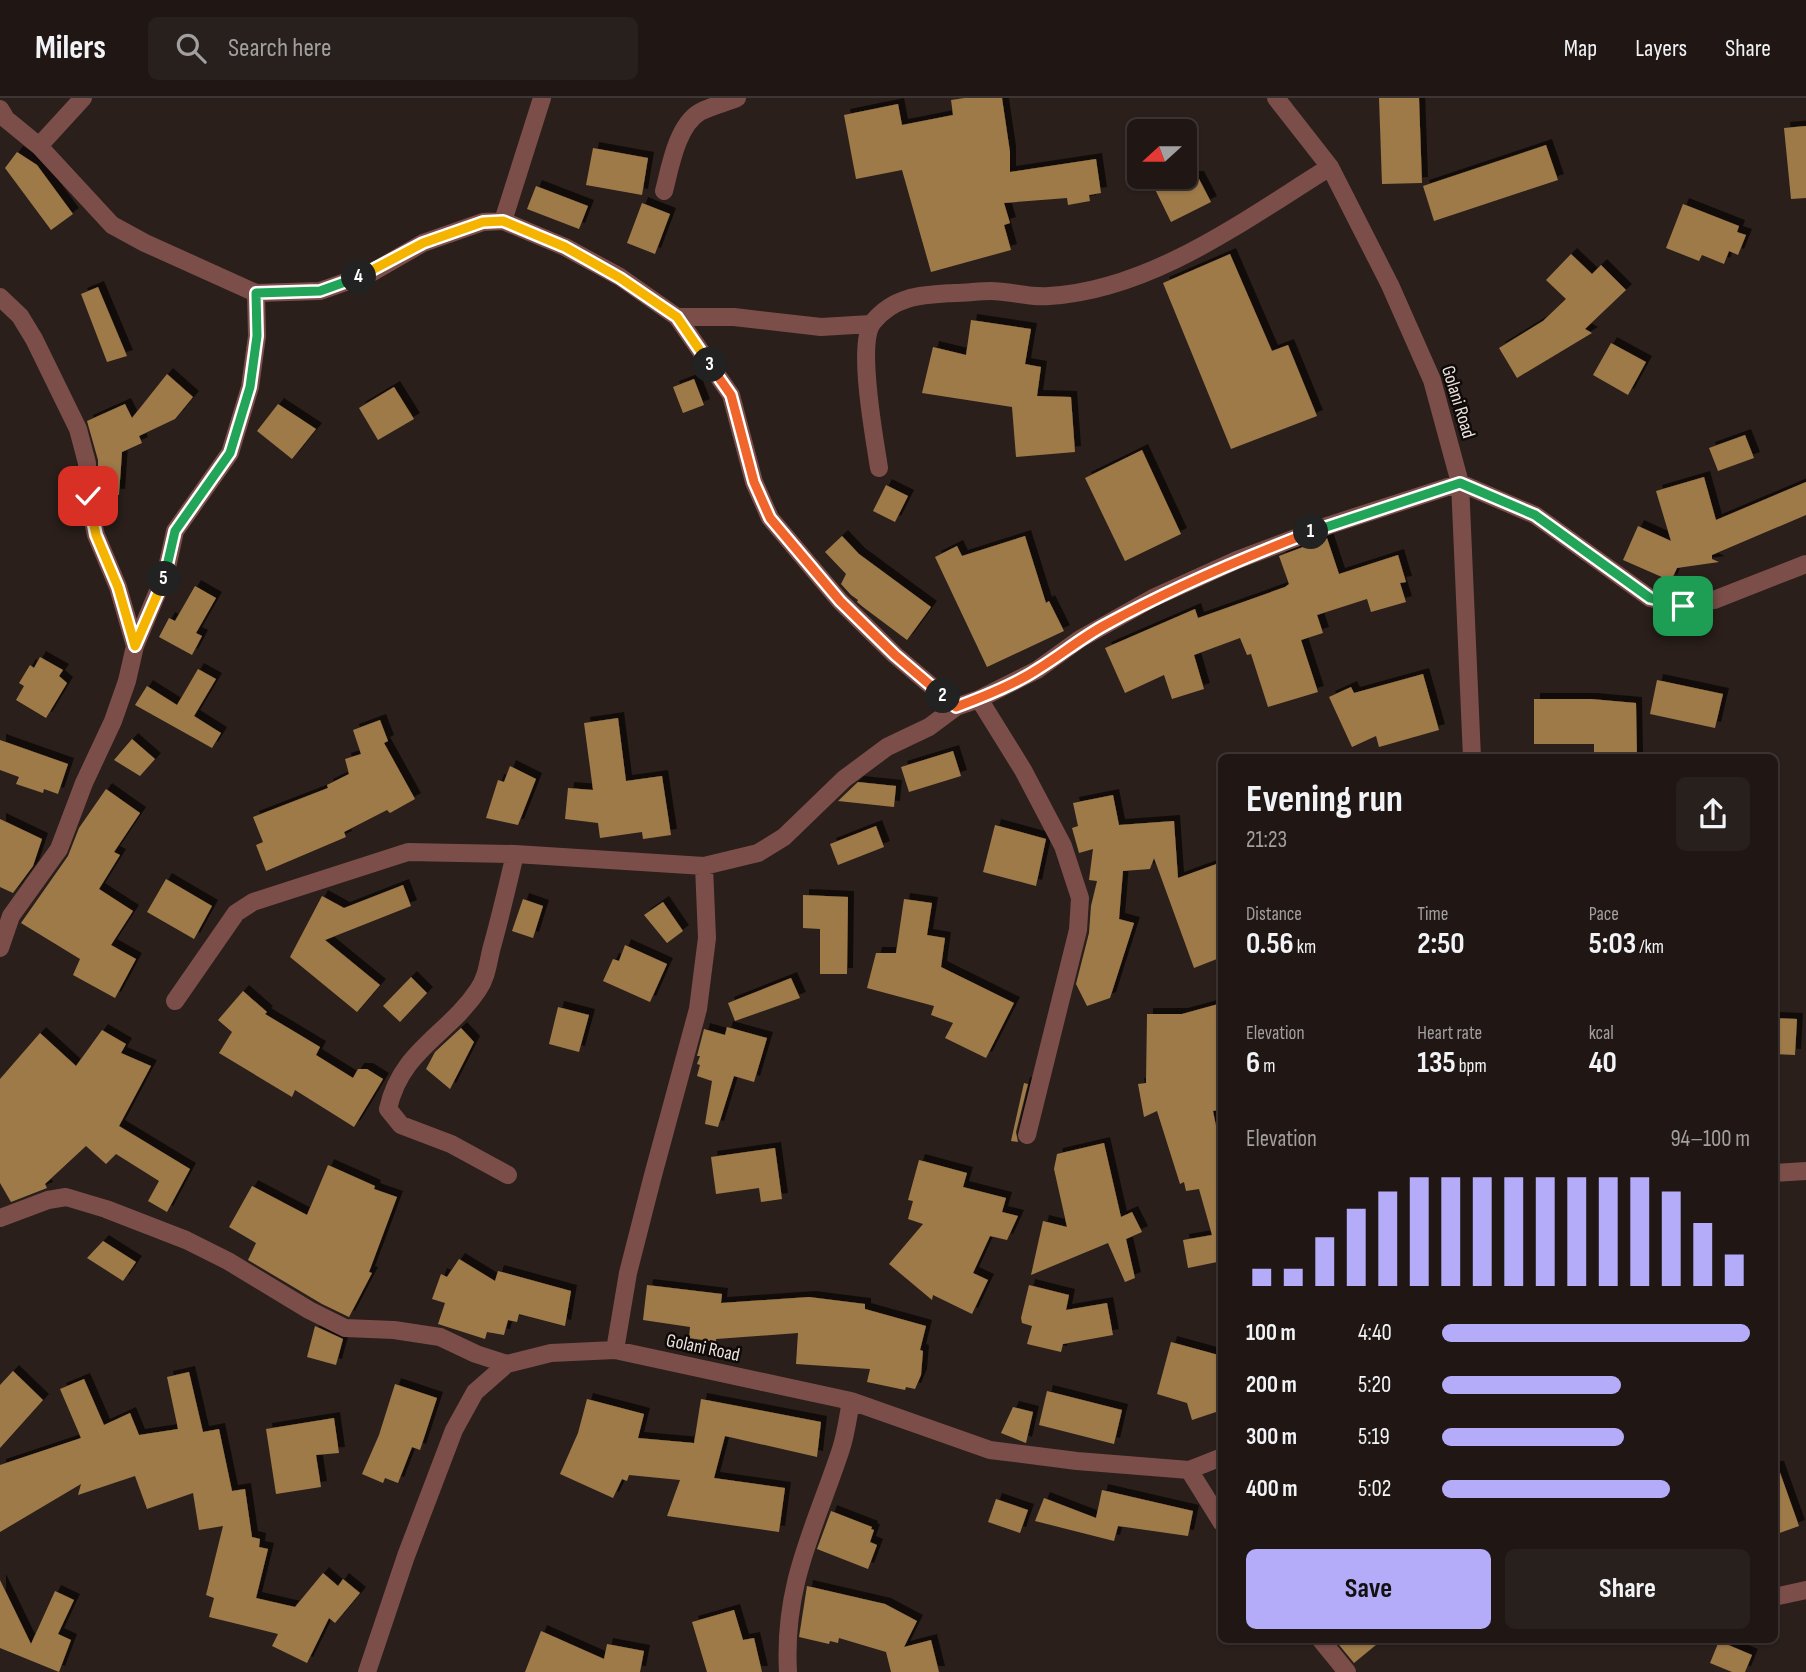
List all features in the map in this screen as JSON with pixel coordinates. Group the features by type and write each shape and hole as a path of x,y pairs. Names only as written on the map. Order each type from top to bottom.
{"street":[{"path":"39,146 83,98"},
{"path":"503,221 542,98"},
{"path":"664,191 674,151 687,126 698,113 737,98"},
{"name":"Golani Road","path":"1276,98 1331,167 1390,285 1432,380 1460,483 1472,754"},
{"path":"3,114 39,146 113,225 145,243 256,293 320,291 370,273 423,243 483,222 503,221 565,247 620,278 677,317 731,395 754,482 770,518 840,601 895,655 956,707"},
{"path":"0,137 3,114"},
{"path":"879,468 865,355 871,324 891,306 915,295 992,291 1048,296 1101,288 1149,272 1227,231 1331,167"},
{"path":"0,948 5,913 60,849 84,783 113,721 127,681 135,646 166,572 175,531 230,453 250,387 257,336 256,293"},
{"path":"0,297 20,316 34,339 78,429 87,463 88,496 96,535 118,587 135,646"},
{"path":"677,317 734,317 821,327 871,324"},
{"path":"175,1001 236,913 253,902 408,852 515,854 704,866 758,852 784,837 844,779 887,747 929,727 956,707 979,699 1037,670 1080,639 1153,598 1237,560 1330,525 1460,483 1535,515 1650,598 1683,606 1714,600 1806,564"},
{"path":"979,699 1023,770 1063,846 1080,898 1078,930 1027,1135"},
{"path":"508,1175 451,1144 401,1125 388,1109 394,1087 411,1059 480,988 498,929 515,854"},
{"path":"615,1350 628,1273 698,1009 707,938 704,866"},
{"path":"1778,1173 1806,1171"},
{"path":"0,1218 48,1199 66,1197 106,1209 186,1240 345,1328 394,1330 440,1337 476,1354 507,1364"},
{"name":"Golani Road","path":"368,1672 406,1556 454,1430 475,1392 507,1364 551,1353 615,1350 851,1401 990,1450 1077,1461 1189,1470 1218,1459"},
{"path":"788,1672 786,1640 795,1579 842,1446 851,1401"},
{"path":"1189,1470 1218,1517"},
{"path":"1778,1596 1806,1590"},
{"path":"1323,1643 1347,1672"}],"building":[{"path":"1002,98 1010,152 1010,172 1096,159 1101,193 1089,195 1090,201 1068,205 1067,198 1004,203 1010,223 1004,225 1011,250 931,272 902,170 856,179 844,115 898,104 902,125 953,115 951,100"},
{"path":"1379,98 1419,98 1422,183 1382,184"},
{"path":"1806,126 1806,198 1791,199 1784,128"},
{"path":"1546,145 1558,180 1434,221 1423,186"},
{"path":"593,148 648,158 642,195 586,185"},
{"path":"17,152 37,165 73,214 51,230 5,168"},
{"path":"1198,177 1211,202 1171,222 1155,189 1197,189"},
{"path":"536,186 588,206 579,229 527,209"},
{"path":"642,203 670,214 655,254 627,243"},
{"path":"1683,204 1739,226 1737,232 1746,235 1738,255 1729,251 1724,264 1702,255 1699,261 1666,248"},
{"path":"1230,254 1272,351 1288,345 1317,416 1231,449 1163,283"},
{"path":"1571,254 1592,274 1601,265 1626,290 1585,329 1592,333 1517,378 1499,348 1543,321 1566,299 1546,280"},
{"path":"98,287 127,356 107,362 81,294"},
{"path":"971,320 1031,329 1025,364 1041,367 1037,396 1071,397 1075,452 1016,457 1012,407 922,393 933,347 966,355"},
{"path":"1611,343 1646,362 1628,395 1593,375"},
{"path":"167,374 193,397 175,419 139,436 142,443 122,452 119,495 98,494 98,460 87,421 125,404 132,418"},
{"path":"694,379 704,405 683,413 673,387"},
{"path":"394,387 414,419 378,440 359,408"},
{"path":"278,404 316,429 292,459 257,431"},
{"path":"1745,435 1754,458 1718,471 1709,448"},
{"path":"1142,450 1181,534 1125,561 1085,478"},
{"path":"1704,477 1716,520 1806,482 1806,515 1712,555 1712,559 1719,562 1677,568 1671,581 1623,560 1638,526 1671,541 1656,491"},
{"path":"886,485 908,496 895,522 873,511"},
{"path":"842,536 859,554 931,607 907,640 857,602 841,584 846,574 825,552"},
{"path":"1025,536 1046,603 1049,601 1064,631 987,667 935,557 957,546 962,556"},
{"path":"1327,538 1339,574 1398,555 1406,582 1400,583 1406,602 1371,612 1367,599 1317,615 1323,633 1301,640 1318,692 1268,707 1251,654 1247,655 1240,638 1194,655 1204,689 1172,699 1164,675 1125,693 1105,648 1195,609 1198,618 1285,587 1289,584 1279,556"},
{"path":"195,586 216,598 196,633 202,636 192,655 159,637 169,618 175,621"},
{"path":"40,657 63,670 59,676 67,683 46,718 16,700 24,686 19,683 30,665 34,668"},
{"path":"198,669 216,679 194,716 221,733 212,748 135,705 147,686 177,705"},
{"path":"1423,674 1439,730 1379,747 1376,736 1352,747 1329,697 1351,687 1354,693"},
{"path":"1657,680 1723,694 1715,728 1650,714"},
{"path":"1534,699 1591,699 1636,703 1637,754 1594,754 1594,744 1534,744"},
{"path":"618,718 626,781 662,776 671,835 643,839 642,832 600,838 598,823 565,819 568,788 593,790 584,723"},
{"path":"380,720 388,741 384,743 415,799 390,813 387,810 344,832 346,837 266,871 256,845 263,842 253,817 328,788 327,785 349,774 345,759 361,754 353,730"},
{"path":"132,739 155,759 140,776 114,760"},
{"path":"0,740 68,764 58,794 44,789 43,793 16,784 19,777 0,770"},
{"path":"953,751 961,776 909,792 901,767"},
{"path":"510,766 536,779 518,825 486,818 498,780 504,782"},
{"path":"858,782 896,786 894,807 838,801"},
{"path":"106,789 140,813 114,852 120,855 99,889 133,911 111,945 136,959 115,998 73,975 80,959 21,923 68,856 79,828"},
{"path":"1113,795 1119,825 1174,821 1178,878 1218,863 1218,959 1194,968 1154,858 1150,869 1123,871 1119,919 1134,923 1110,998 1087,1006 1076,984 1089,933 1091,906 1097,881 1089,880 1093,849 1079,853 1072,828 1078,826 1073,803"},
{"path":"0,819 42,839 33,866 13,893 0,887"},
{"path":"995,825 1046,839 1036,886 983,872"},
{"path":"876,826 884,847 838,865 830,844"},
{"path":"166,879 212,906 194,939 147,912"},
{"path":"403,885 411,906 325,940 380,985 357,1012 290,957 322,896 344,908"},
{"path":"803,895 848,897 847,974 820,974 820,929 803,928"},
{"path":"523,899 543,906 533,938 512,931"},
{"path":"904,899 932,903 927,935 945,938 941,967 1014,1003 986,1058 945,1038 953,1023 931,1015 934,1006 867,988 876,953 896,953"},
{"path":"663,902 683,931 667,943 644,915"},
{"path":"625,945 667,964 650,1002 603,981 613,959 619,961"},
{"path":"411,977 427,993 400,1022 383,1006"},
{"path":"791,978 800,998 735,1021 728,1003"},
{"path":"243,991 267,1012 265,1014 320,1047 316,1055 353,1078 358,1069 367,1069 383,1079 354,1127 295,1090 292,1097 219,1053 232,1032 218,1020"},
{"path":"1218,1004 1218,1110 1213,1111 1218,1135 1218,1262 1188,1268 1183,1240 1212,1235 1199,1189 1186,1191 1184,1182 1180,1184 1157,1111 1144,1117 1138,1084 1146,1083 1147,1014 1182,1014"},
{"path":"558,1007 589,1015 579,1052 549,1044"},
{"path":"1778,1018 1797,1019 1795,1055 1778,1054"},
{"path":"727,1027 767,1038 754,1082 734,1076 718,1127 705,1124 712,1081 697,1076 700,1056 697,1056 704,1029 725,1035"},
{"path":"461,1028 474,1042 450,1089 426,1069 435,1052"},
{"path":"102,1030 126,1044 121,1053 151,1066 119,1126 190,1169 167,1212 148,1201 159,1181 116,1154 106,1164 86,1146 45,1184 47,1188 11,1202 0,1183 0,1079 40,1033 76,1066"},
{"path":"1024,1083 1028,1084 1016,1132 1018,1142 1011,1141"},
{"path":"1104,1143 1121,1217 1132,1212 1142,1232 1126,1239 1135,1278 1125,1282 1108,1243 1031,1275 1043,1221 1067,1227 1054,1169 1057,1154"},
{"path":"775,1148 782,1199 761,1202 759,1188 716,1194 711,1157"},
{"path":"919,1160 967,1173 963,1187 1006,1198 1002,1212 1018,1216 1007,1240 990,1236 973,1273 988,1280 972,1314 933,1295 932,1300 889,1264 923,1224 908,1219 913,1201 908,1200"},
{"path":"328,1165 375,1186 374,1189 397,1197 369,1272 372,1273 349,1317 248,1260 256,1243 229,1227 252,1186 307,1215"},
{"path":"103,1241 136,1262 123,1281 87,1258"},
{"path":"459,1259 495,1281 498,1271 571,1291 565,1326 519,1314 517,1322 508,1320 504,1335 487,1332 485,1339 438,1324 445,1303 432,1299 441,1274 447,1277"},
{"path":"647,1285 722,1294 721,1303 809,1297 865,1304 865,1309 926,1326 920,1350 923,1351 921,1375 915,1389 906,1387 905,1390 867,1382 870,1369 796,1364 798,1333 716,1339 716,1342 689,1338 690,1327 643,1320"},
{"path":"1029,1285 1069,1295 1066,1310 1107,1303 1113,1335 1063,1344 1061,1352 1027,1344 1032,1326 1022,1323 1021,1318"},
{"path":"315,1326 343,1339 336,1365 307,1357"},
{"path":"1171,1342 1218,1355 1218,1411 1192,1420 1187,1403 1157,1394"},
{"path":"13,1371 43,1400 0,1448 0,1385"},
{"path":"189,1372 203,1432 219,1429 232,1491 245,1489 252,1537 260,1539 259,1547 268,1549 256,1598 295,1607 323,1573 338,1586 343,1579 360,1593 335,1623 329,1618 307,1663 272,1646 278,1634 209,1617 214,1598 206,1595 223,1526 199,1530 193,1493 147,1509 135,1476 78,1495 81,1484 0,1532 0,1465 81,1438 60,1389 84,1379 104,1425 130,1413 139,1435 178,1429 167,1377"},
{"path":"395,1384 437,1398 420,1450 412,1447 398,1483 385,1478 383,1483 362,1474 379,1435"},
{"path":"1047,1391 1122,1410 1114,1444 1039,1425"},
{"path":"587,1399 644,1414 638,1438 694,1443 701,1399 821,1422 817,1457 725,1436 714,1478 785,1488 779,1532 667,1516 680,1480 629,1475 627,1481 622,1479 613,1498 560,1474 578,1433"},
{"path":"1013,1407 1033,1412 1026,1443 1001,1433"},
{"path":"334,1418 339,1453 316,1455 321,1487 276,1494 266,1429"},
{"path":"1778,1467 1799,1526 1778,1534"},
{"path":"1102,1490 1193,1511 1188,1536 1118,1526 1114,1541 1035,1521 1044,1498 1096,1518"},
{"path":"996,1499 1028,1510 1020,1533 988,1522"},
{"path":"831,1511 874,1530 870,1542 877,1545 868,1569 817,1549"},
{"path":"0,1580 31,1644 55,1591 74,1600 58,1634 71,1640 59,1672 0,1648"},
{"path":"807,1586 885,1604 917,1621 904,1647 931,1640 939,1672 891,1672 886,1652 839,1638 838,1643 830,1641 829,1644 799,1637"},
{"path":"734,1610 743,1640 754,1638 762,1672 707,1672 692,1622"},
{"path":"541,1631 604,1659 607,1644 644,1651 640,1672 525,1672"},
{"path":"1337,1643 1378,1643 1354,1663"},
{"path":"1718,1643 1752,1655 1745,1672 1732,1672 1710,1663"}],"route":[{"path":"88,496 96,535 118,587 135,646 166,572 175,531 230,453 250,387 257,336 256,293 320,291 370,273 423,243 483,222 503,221 565,247 620,278 677,317 731,395 754,482 770,518 840,601 895,655 956,707 979,699 1037,670 1080,639 1153,598 1237,560 1330,525 1460,483 1535,515 1650,598 1683,606"}]}
